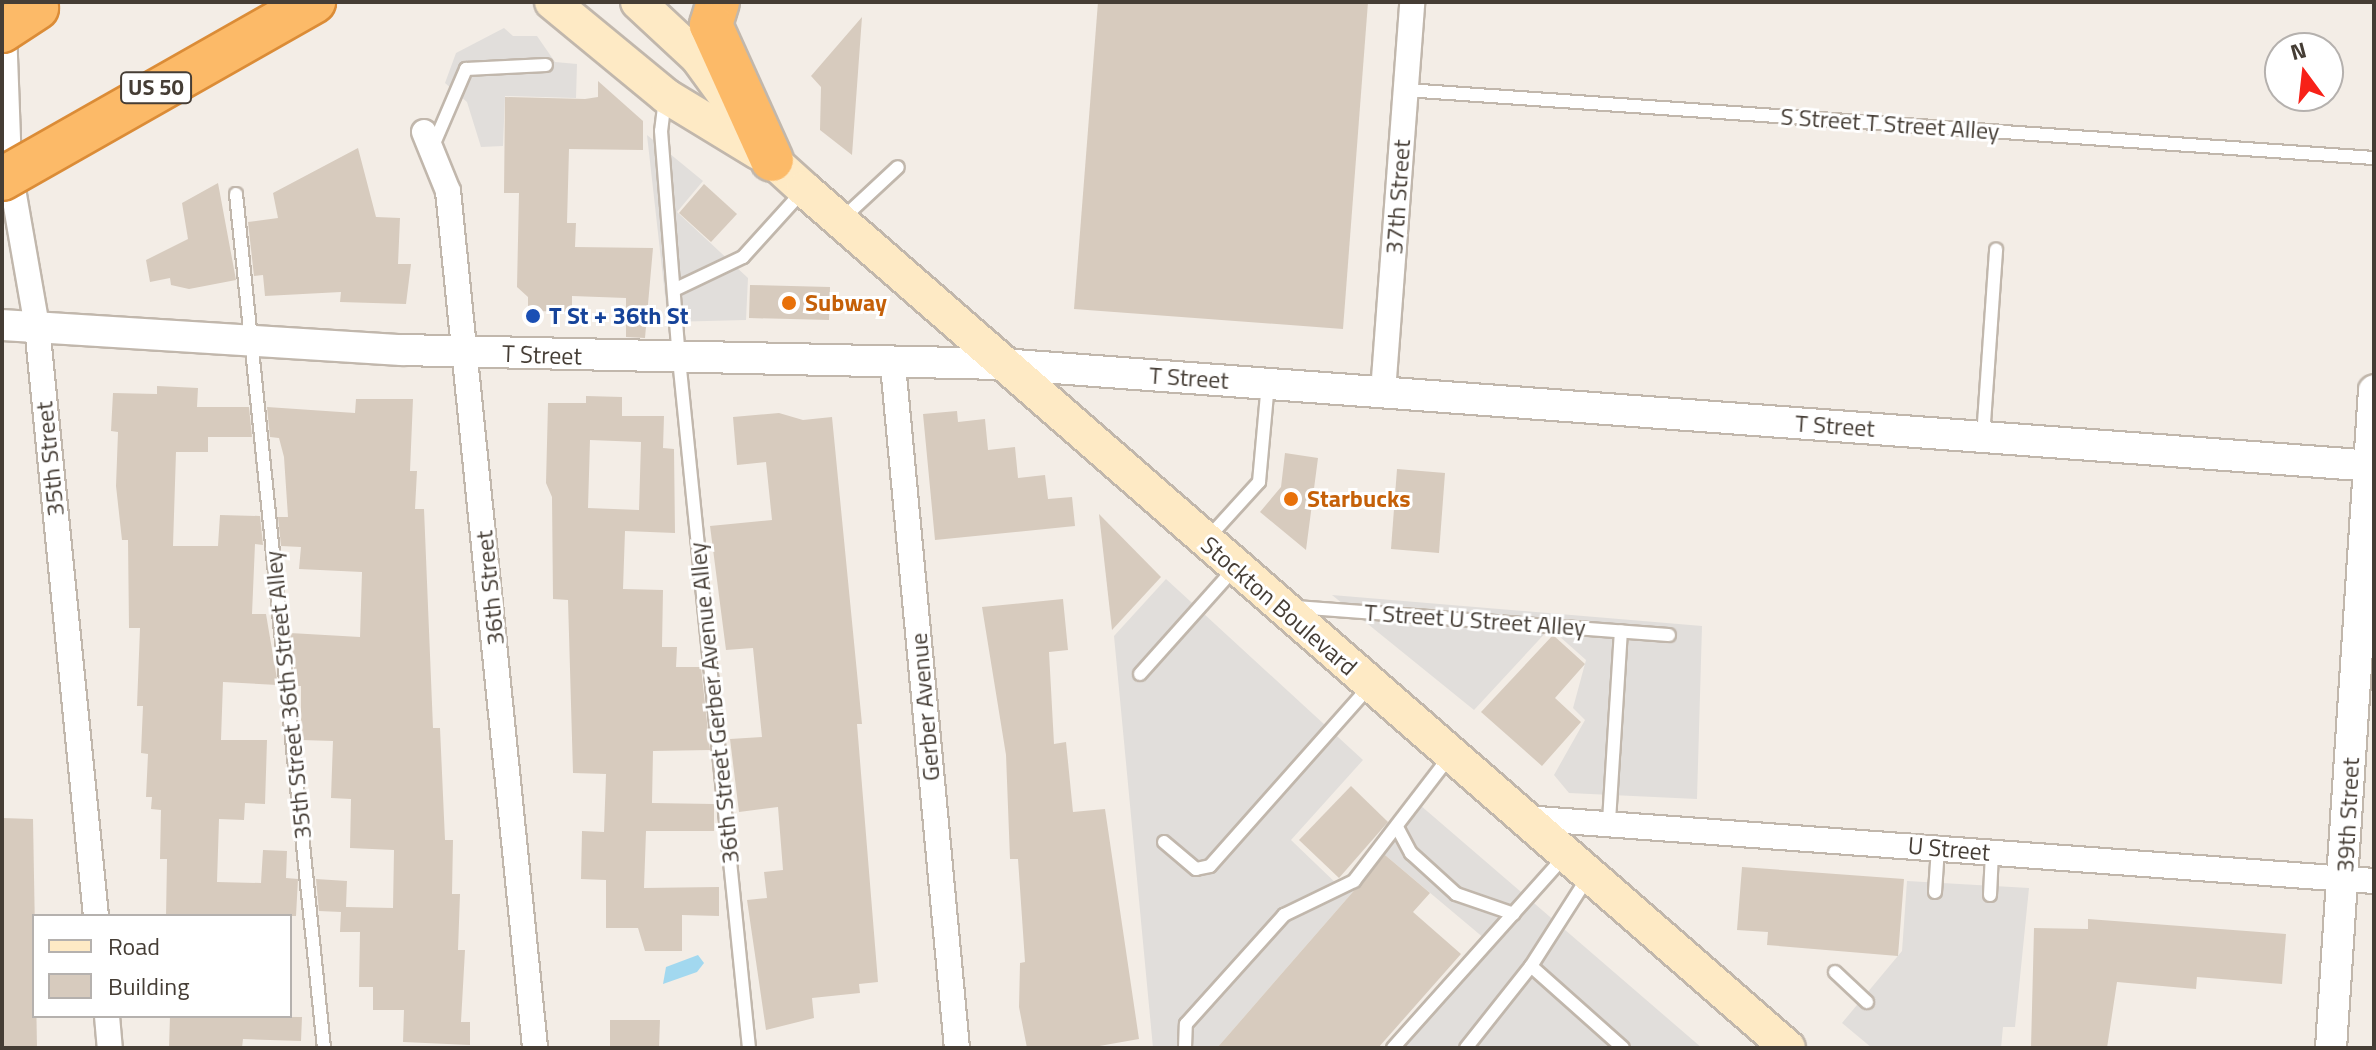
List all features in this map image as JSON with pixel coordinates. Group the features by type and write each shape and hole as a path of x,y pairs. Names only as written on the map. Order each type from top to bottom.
{"highway":[{"name":"US 50","path":"2,179 314,2"},
{"path":"718,2 711,25 772,160"},
{"path":"2,31 33,3"}],"main road":[{"name":"Stockton Boulevard","path":"552,2 666,96 772,160 1449,757 1524,818 1788,1048"},
{"name":"Stockton Boulevard","path":"638,2 698,58 772,160"}],"street":[{"name":"37th Street","path":"1383,392 1412,2"},
{"name":"35th Street","path":"33,3 9,166 37,326 96,914"},
{"name":"36th Street","path":"428,140 448,191 467,352 535,1048"},
{"name":"T Street","path":"2,325 253,342 467,352 893,365 1001,364 2371,466"},
{"name":"Gerber Avenue","path":"893,365 957,1048"},
{"name":"39th Street","path":"2331,1048 2344,878 2365,687 2374,390"},
{"name":"U Street","path":"1524,818 1609,821 2374,881"},
{"path":"107,1018 110,1048"}],"lane":[{"path":"428,140 466,69 546,65"},
{"name":"S Street T Street Alley","path":"1406,90 2374,158"},
{"name":"36th Street Gerber Avenue Alley","path":"666,96 661,131 676,289 679,359 749,1048"},
{"path":"841,220 898,167"},
{"path":"676,289 743,257 804,189"},
{"name":"35th Street 36th Street Alley","path":"236,194 324,1048"},
{"path":"1983,437 1996,249"},
{"path":"1206,541 1259,482 1268,384"},
{"path":"1140,674 1236,566"},
{"name":"T Street U Street Alley","path":"1280,605 1669,635"},
{"path":"1609,821 1621,631"},
{"path":"1164,842 1196,869 1210,866 1370,686"},
{"path":"1185,1048 1186,1024 1284,915 1354,881 1449,757"},
{"path":"1397,827 1411,853 1456,894 1514,914"},
{"path":"1935,892 1938,848"},
{"path":"1990,895 1992,852"},
{"path":"1393,1048 1514,914 1577,865"},
{"path":"1466,1048 1531,966 1577,865"},
{"path":"1531,966 1623,1048"},
{"path":"1835,972 1867,1002"}],"shaded area":[{"path":"504,28 513,36 537,36 555,62 577,64 576,98 505,96 503,146 481,147 467,102 445,83 456,53"},
{"path":"647,135 703,181 677,212 748,278 746,320 668,322"},
{"path":"1166,579 1363,760 1291,840 1341,888 1420,805 1702,1048 1401,1048 1491,944 1385,855 1217,1048 1153,1048 1114,636"},
{"path":"1332,595 1702,626 1697,799 1569,793 1554,775 1585,720 1573,708 1586,660 1550,628 1474,710"},
{"path":"1907,881 2029,888 2015,1027 2003,1027 2001,1048 1872,1048 1842,1023 1902,951"}],"water":[{"path":"698,955 704,963 697,972 663,984 666,967"}],"building":[{"path":"1098,2 1368,2 1343,329 1074,309"},
{"path":"862,17 852,155 820,130 821,87 811,76"},
{"path":"598,81 643,121 643,150 569,149 567,223 576,223 575,247 653,248 645,338 626,337 626,298 572,296 572,312 536,311 528,310 528,297 517,287 519,193 504,193 505,97 598,97"},
{"path":"358,148 376,217 400,218 398,264 411,264 406,304 340,302 341,292 265,296 263,275 254,276 248,222 278,218 273,193"},
{"path":"218,183 236,280 189,289 171,285 170,278 150,282 146,260 188,239 182,203"},
{"path":"704,184 737,214 711,242 679,213"},
{"name":"Subway","path":"750,285 830,287 829,320 749,318"},
{"path":"157,386 198,388 197,407 249,407 252,437 208,437 208,452 176,452 173,546 218,546 220,515 260,516 263,545 255,544 252,614 266,614 278,685 223,682 221,740 267,740 265,804 245,803 244,820 219,819 217,882 261,883 263,850 287,851 286,878 298,879 296,916 166,914 167,859 160,859 161,810 151,809 152,797 146,797 148,754 141,753 143,706 137,706 140,628 129,628 128,540 122,540 116,486 118,432 111,431 113,393 157,394"},
{"path":"586,396 622,397 622,416 664,416 663,448 674,449 675,533 625,531 623,589 663,590 662,647 677,647 676,667 701,667 710,750 653,751 652,803 714,804 714,831 646,831 644,888 719,887 719,916 682,915 682,951 645,951 638,928 606,928 606,880 581,879 582,831 604,832 606,774 573,773 568,600 553,599 552,497 546,483 548,403 586,403","holes":["590,440 641,442 639,510 588,508"]},
{"path":"356,399 413,399 410,471 417,471 415,509 424,509 433,728 440,728 445,840 453,840 452,894 460,894 458,950 465,950 461,1022 470,1022 470,1045 403,1042 404,1010 373,1010 373,987 359,987 360,932 340,932 341,912 319,911 316,879 347,881 346,907 393,908 394,850 350,848 351,799 331,798 333,741 301,740 301,686 296,686 290,633 360,637 362,572 299,569 301,547 281,546 278,517 288,517 284,457 279,438 270,437 267,407 355,413"},
{"path":"957,411 958,422 985,419 988,450 1015,447 1018,478 1045,475 1048,499 1072,497 1075,526 935,540 923,414"},
{"path":"779,413 803,420 832,417 862,724 857,724 878,982 859,984 860,993 812,998 814,1018 766,1030 747,900 767,898 764,872 783,870 778,807 739,812 730,739 762,737 753,648 726,650 710,526 772,520 766,462 737,465 733,417"},
{"name":"Starbucks","path":"1285,453 1318,458 1306,550 1260,512 1281,487"},
{"path":"1397,469 1445,473 1439,553 1391,549"},
{"path":"1099,514 1161,577 1112,630"},
{"path":"1063,599 1068,650 1049,652 1054,744 1066,742 1073,812 1105,809 1139,1039 1088,1048 1027,1048 1019,1007 1020,963 1025,962 1018,859 1010,859 1006,755 982,607"},
{"path":"1553,635 1585,664 1555,698 1581,722 1542,766 1481,712"},
{"path":"1351,786 1388,822 1339,878 1299,840"},
{"path":"2,818 33,819 32,1018 36,1018 37,1048 2,1048"},
{"path":"1385,855 1430,893 1413,912 1461,954 1378,1048 1217,1048"},
{"path":"1742,867 1904,879 1898,956 1767,945 1768,932 1737,930"},
{"path":"2088,919 2286,934 2282,984 2197,977 2196,989 2117,982 2107,1048 2031,1048 2034,928 2088,929"},
{"path":"302,1017 301,1041 243,1039 242,1048 169,1048 170,1018"},
{"path":"610,1020 660,1020 659,1048 610,1048"}],"place":[{"name":"Subway","path":"789,303"},
{"name":"T St + 36th St","path":"533,316"},
{"name":"Starbucks","path":"1291,499"}]}
